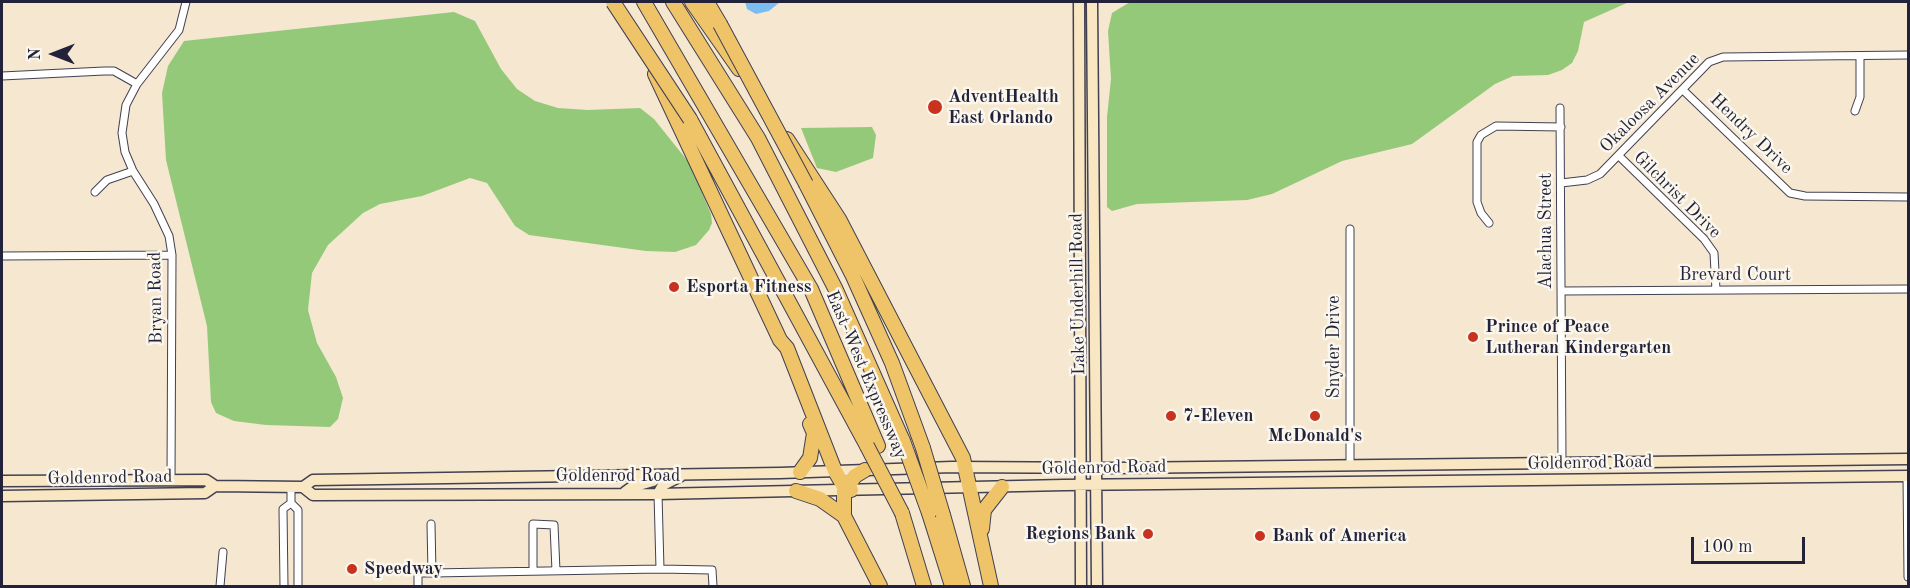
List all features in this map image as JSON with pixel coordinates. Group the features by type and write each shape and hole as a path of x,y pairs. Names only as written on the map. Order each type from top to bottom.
{"highway":[{"path":"613,2 690,119 872,446"},
{"path":"621,2 780,340 814,433 810,458 800,472"},
{"name":"East-West Expressway","path":"644,2 811,289 872,446 902,513 924,586"},
{"name":"East-West Expressway","path":"674,2 758,138 836,290 903,441 952,586"},
{"path":"692,2 798,155 838,219 940,410 965,467 991,586"},
{"path":"707,2 806,184 852,274 892,363 922,448 963,586"},
{"path":"780,340 787,348 834,471 847,489"},
{"path":"844,516 847,489 865,470"},
{"path":"981,537 984,510 1002,487"},
{"path":"796,491 820,499 844,516 880,586"}],"main road":[{"name":"Lake Underhill Road","path":"1079,2 1081,586"},
{"name":"Lake Underhill Road","path":"1092,2 1097,586"},
{"path":"1079,68 1092,68"},
{"name":"Goldenrod Road","path":"303,487 313,480 658,475 965,467 1097,468 1908,459"},
{"path":"1573,479 1576,473 1583,470 1604,469 1623,462"},
{"path":"1516,480 1533,474 1547,474 1562,463"},
{"path":"1306,482 1322,476 1337,476 1350,465"},
{"path":"1373,482 1387,472 1426,471 1430,465"},
{"path":"658,494 666,483 687,474"},
{"path":"624,492 632,487 653,481 658,475"},
{"name":"Goldenrod Road","path":"2,481 206,480 216,486 303,487 313,495 624,492 658,494 1080,484 1908,476"},
{"path":"148,494 156,488 187,488 196,480"},
{"path":"3,496 21,481"},
{"name":"Goldenrod Road","path":"3,496 205,493 216,486"}],"street":[{"name":"Bryan Road","path":"171,480 172,255 165,224 133,171 125,152 122,133 126,105 137,84 174,37 182,23 186,2"},
{"name":"Okaloosa Avenue","path":"1561,183 1587,180 1600,174 1709,62 1724,57 1908,55"},
{"path":"1855,111 1860,97 1860,56"},
{"path":"2,76 104,70 114,71 137,84"},
{"name":"Hendry Drive","path":"1683,90 1790,193 1805,196 1908,196"},
{"name":"Alachua Street","path":"1560,108 1562,463"},
{"path":"1489,223 1481,213 1477,202 1477,142 1481,135 1489,128 1496,126 1560,127"},
{"name":"Gilchrist Drive","path":"1619,156 1704,239 1714,253 1716,290"},
{"path":"95,192 107,180 133,171"},
{"name":"Snyder Drive","path":"1350,230 1350,465"},
{"path":"2,256 172,255"},
{"name":"Brevard Court","path":"1561,291 1908,289"},
{"path":"1908,476 1908,577"},
{"path":"291,486 291,503 298,510 298,586"},
{"path":"658,494 660,569"},
{"path":"284,586 283,509 291,503"},
{"path":"431,524 432,573"},
{"path":"533,571 533,524 554,525 556,571"},
{"path":"220,586 223,552"},
{"path":"418,586 418,573 660,569 712,570 713,586"}],"green space":[{"path":"1130,2 1629,2 1584,22 1578,51 1572,63 1562,70 1548,75 1513,76 1495,84 1412,144 1342,161 1272,194 1247,200 1137,204 1112,211 1107,207 1107,117 1111,79 1108,31 1112,13"},
{"path":"454,12 475,21 501,69 517,89 535,101 558,108 588,110 640,108 654,119 690,164 711,214 712,223 709,230 696,245 675,252 646,251 529,235 515,226 487,183 470,178 422,196 380,204 363,213 328,245 312,273 308,310 317,343 336,377 343,398 338,419 330,427 266,425 234,421 216,413 211,402 207,326 166,160 162,93 168,66 184,41"},
{"path":"872,127 876,135 873,158 836,172 817,168 801,128"}],"water":[{"path":"745,2 780,2 769,11 756,14 747,9"}],"place":[{"name":"AdventHealth East Orlando","path":"935,107"},
{"name":"Esporta Fitness","path":"674,287"},
{"name":"Prince of Peace Lutheran Kindergarten","path":"1473,337"},
{"name":"7-Eleven","path":"1171,416"},
{"name":"McDonald's","path":"1315,416"},
{"name":"Regions Bank","path":"1148,534"},
{"name":"Bank of America","path":"1260,536"},
{"name":"Speedway","path":"352,569"}]}
